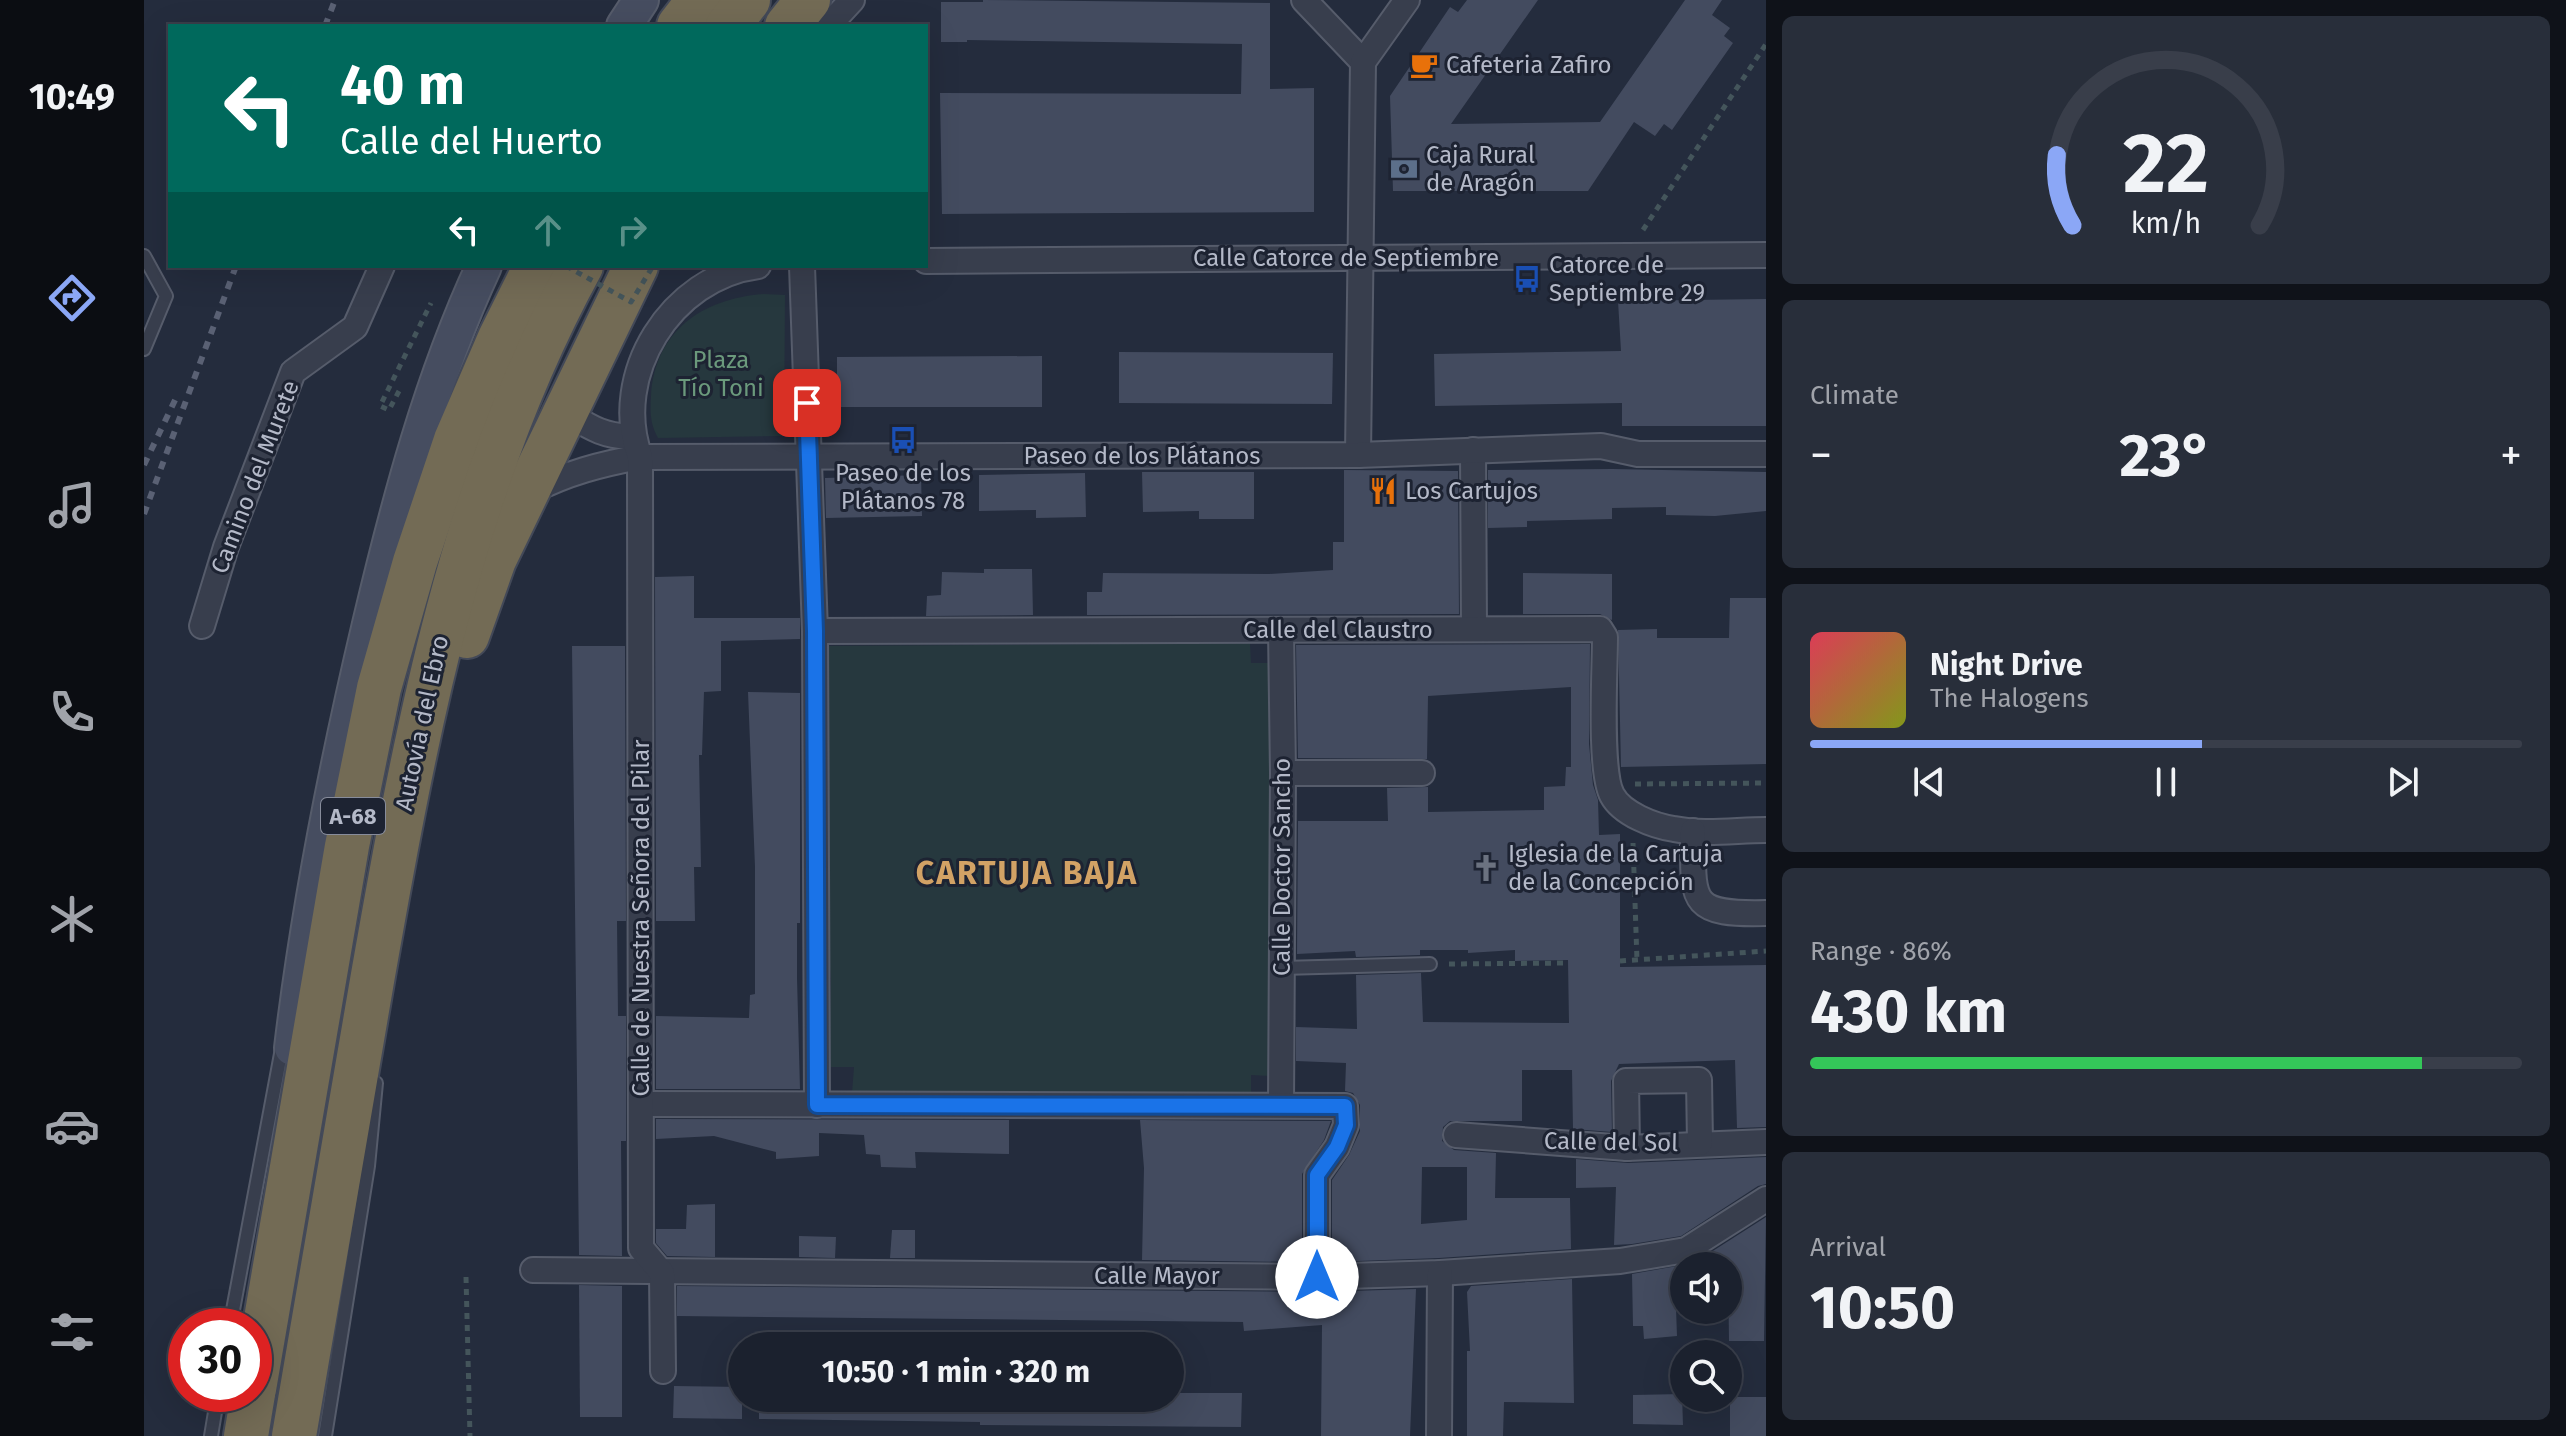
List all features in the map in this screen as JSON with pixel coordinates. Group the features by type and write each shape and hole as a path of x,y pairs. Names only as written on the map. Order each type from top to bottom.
{"highway":[{"path":"681,24 699,0"},
{"path":"730,24 748,0"},
{"path":"789,24 808,0"},
{"name":"Autovía del Ebro","path":"264,1308 347,846 379,688 415,562 456,440 500,338 535,268"},
{"name":"Autovía del Ebro","path":"294,1436 378,946 426,700 455,579 495,458 530,370 580,268"},
{"path":"378,946 437,757 472,620 494,560 635,268"}],"street":[{"path":"625,24 641,0"},
{"path":"830,24 852,0"},
{"path":"1304,0 1363,62"},
{"path":"1358,455 1363,62 1407,0"},
{"name":"Calle Catorce de Septiembre","path":"928,261 1766,255"},
{"name":"Camino del Murete","path":"202,626 226,547 293,372 355,327 381,268"},
{"path":"259,1308 300,982 337,771 390,542 450,343 483,268"},
{"path":"565,412 599,433 636,447 634,392 651,342 678,305 712,280 748,268"},
{"path":"802,268 815,631 817,1105"},
{"name":"Paseo de los Plátanos","path":"525,495 555,479 636,447 809,458 1358,455 1601,446 1638,454 1766,454"},
{"name":"Calle de Nuestra Señora del Pilar","path":"636,447 641,1248 662,1273"},
{"path":"1473,450 1474,629"},
{"name":"Calle del Claustro","path":"815,631 1600,629 1605,637 1605,774 1612,796 1620,805 1644,819 1693,831"},
{"name":"Calle Doctor Sancho","path":"1281,630 1281,1105"},
{"path":"1283,773 1422,773"},
{"path":"1766,830 1693,831 1694,890 1699,901 1715,911 1766,913"},
{"path":"1627,1148 1626,1081 1699,1080 1700,1143"},
{"path":"641,1104 1345,1106 1346,1125 1337,1147 1317,1175 1317,1277"},
{"name":"Calle del Sol","path":"1456,1135 1627,1148 1766,1142"},
{"name":"Calle Mayor","path":"533,1270 1317,1277 1440,1273 1620,1261 1686,1250 1766,1199"},
{"path":"662,1273 663,1371"},
{"path":"1439,1436 1440,1273"}],"lane":[{"path":"144,256 166,296 144,349"},
{"path":"378,946 384,993"},
{"path":"1282,968 1430,964"},
{"path":"233,1308 280,1054 300,982"},
{"path":"325,1436 368,1166 377,1070"},
{"path":"211,1436 235,1412"}],"path":[{"path":"1625,256 1766,44"},
{"path":"570,268 631,302 652,268"},
{"path":"1620,961 1766,951"},
{"path":"1430,964 1568,963"},
{"path":"466,1277 470,1436"}],"green space":[{"name":"Plaza Tío Toni","path":"785,295 784,436 658,438 651,418 654,373 672,336 702,311 741,297"},
{"path":"1250,643 1251,663 1272,663 1270,1076 1251,1075 1251,1096 852,1093 854,1067 828,1067 831,979 823,646"}],"building":[{"path":"1467,0 1538,0 1451,124 1600,122 1685,0 1722,0 1712,15 1730,28 1724,36 1733,43 1672,130 1664,124 1655,136 1634,122 1588,191 1393,191 1390,96 1450,7 1458,12"},
{"path":"941,2 1270,3 1270,89 1314,88 1314,212 942,214 940,93 1241,94 1242,44 941,42"},
{"path":"1766,299 1766,426 1622,426 1622,403 1435,406 1434,354 1621,351 1618,301"},
{"path":"1119,352 1333,353 1332,404 1119,403"},
{"path":"1042,356 1042,407 837,407 837,357"},
{"path":"1344,470 1458,471 1459,614 1087,615 1087,592 1102,592 1103,573 1269,574 1333,570 1333,542 1344,542"},
{"path":"1488,470 1766,472 1766,511 1715,516 1666,515 1666,507 1612,508 1612,519 1527,521 1527,527 1488,528"},
{"path":"1142,472 1254,472 1254,519 1199,519 1199,511 1143,512"},
{"path":"1085,473 1086,517 1036,518 1036,510 979,511 979,475"},
{"path":"921,475 922,516 826,518 825,478"},
{"path":"984,569 1032,569 1033,615 926,616 927,596 941,595 942,572 984,573"},
{"path":"1523,573 1612,574 1612,620 1600,614 1523,614"},
{"path":"694,576 694,618 800,618 800,639 721,641 721,691 704,692 702,755 699,755 701,867 694,867 695,921 656,921 655,577"},
{"path":"1730,598 1766,598 1766,764 1621,767 1618,630 1657,629 1657,638 1729,638"},
{"path":"1590,644 1589,744 1593,785 1598,800 1599,835 1620,834 1620,967 1766,965 1766,1127 1737,1128 1735,1060 1619,1064 1611,1081 1612,1132 1573,1129 1572,1070 1522,1070 1522,1121 1450,1121 1443,1127 1442,1141 1454,1150 1496,1153 1495,1198 1570,1198 1571,1249 1332,1262 1332,1180 1360,1131 1360,1105 1353,1093 1345,1091 1346,1063 1296,1061 1296,1027 1357,1029 1356,975 1421,973 1423,1022 1569,1023 1568,960 1515,961 1515,950 1468,953 1468,950 1420,950 1420,955 1356,957 1355,951 1297,954 1298,821 1388,821 1387,788 1428,787 1428,812 1544,810 1544,787 1565,786 1566,767 1571,767 1571,687 1428,696 1427,759 1298,758 1296,645","holes":["1422,1167 1467,1167 1467,1220 1421,1224"]},
{"path":"572,646 625,646 626,921 617,921 618,1016 626,1016 626,1141 621,1141 622,1256 579,1255"},
{"path":"748,692 800,693 800,923 797,923 797,978 800,1089 656,1089 656,1016 749,1018 750,995 755,994 755,867"},
{"path":"656,1119 1009,1120 1009,1154 915,1152 916,1168 881,1167 880,1155 866,1154 864,1135 819,1133 819,1156 776,1159 776,1152 714,1136 656,1139"},
{"path":"1140,1120 1331,1121 1324,1140 1302,1174 1302,1262 1142,1260 1144,1168"},
{"path":"1766,1157 1766,1184 1758,1186 1681,1236 1632,1244 1614,1245 1616,1187 1576,1188 1576,1159 1628,1163"},
{"path":"715,1204 715,1257 667,1256 656,1243 656,1229 686,1229 687,1205"},
{"path":"1766,1217 1764,1341 1729,1340 1729,1324 1742,1324 1742,1252 1711,1252"},
{"path":"892,1230 915,1230 915,1258 890,1258"},
{"path":"799,1236 836,1237 835,1258 799,1257"},
{"path":"1670,1267 1670,1324 1677,1324 1677,1336 1644,1339 1643,1326 1633,1326 1632,1274"},
{"path":"1572,1279 1574,1403 1504,1402 1503,1436 1467,1436 1467,1351 1470,1351 1467,1292 1471,1286"},
{"path":"579,1285 622,1286 622,1417 580,1417"},
{"path":"677,1286 1317,1292 1416,1289 1410,1436 1321,1436 1322,1325 1244,1331 1243,1322 677,1316"},
{"path":"674,1386 728,1387 728,1412 742,1412 742,1419 673,1418"},
{"path":"1184,1393 1242,1393 1241,1427 759,1419 759,1412 1184,1412"},
{"path":"1670,1394 1670,1412 1683,1412 1683,1425 1633,1424 1633,1395"},
{"path":"1742,1397 1766,1397 1766,1436 1730,1436 1730,1412 1742,1412"}],"railway":[{"path":"326,24 335,0"},
{"path":"144,514 235,268"},
{"path":"144,465 177,396"}],"place":[{"name":"Cafeteria Zafiro","path":"1424,65"},
{"name":"Caja Rural de Aragón","path":"1404,169"},
{"name":"Catorce de Septiembre 29","path":"1527,279"},
{"name":"Paseo de los Plátanos 78","path":"903,440"},
{"name":"Los Cartujos","path":"1383,491"},
{"name":"Iglesia de la Cartuja de la Concepción","path":"1486,868"}],"district":[{"name":"CARTUJA BAJA","path":"1027,873"}],"route":[{"path":"807,403 815,631 817,1105 1345,1106 1346,1125 1337,1147 1317,1175 1317,1277"}]}
